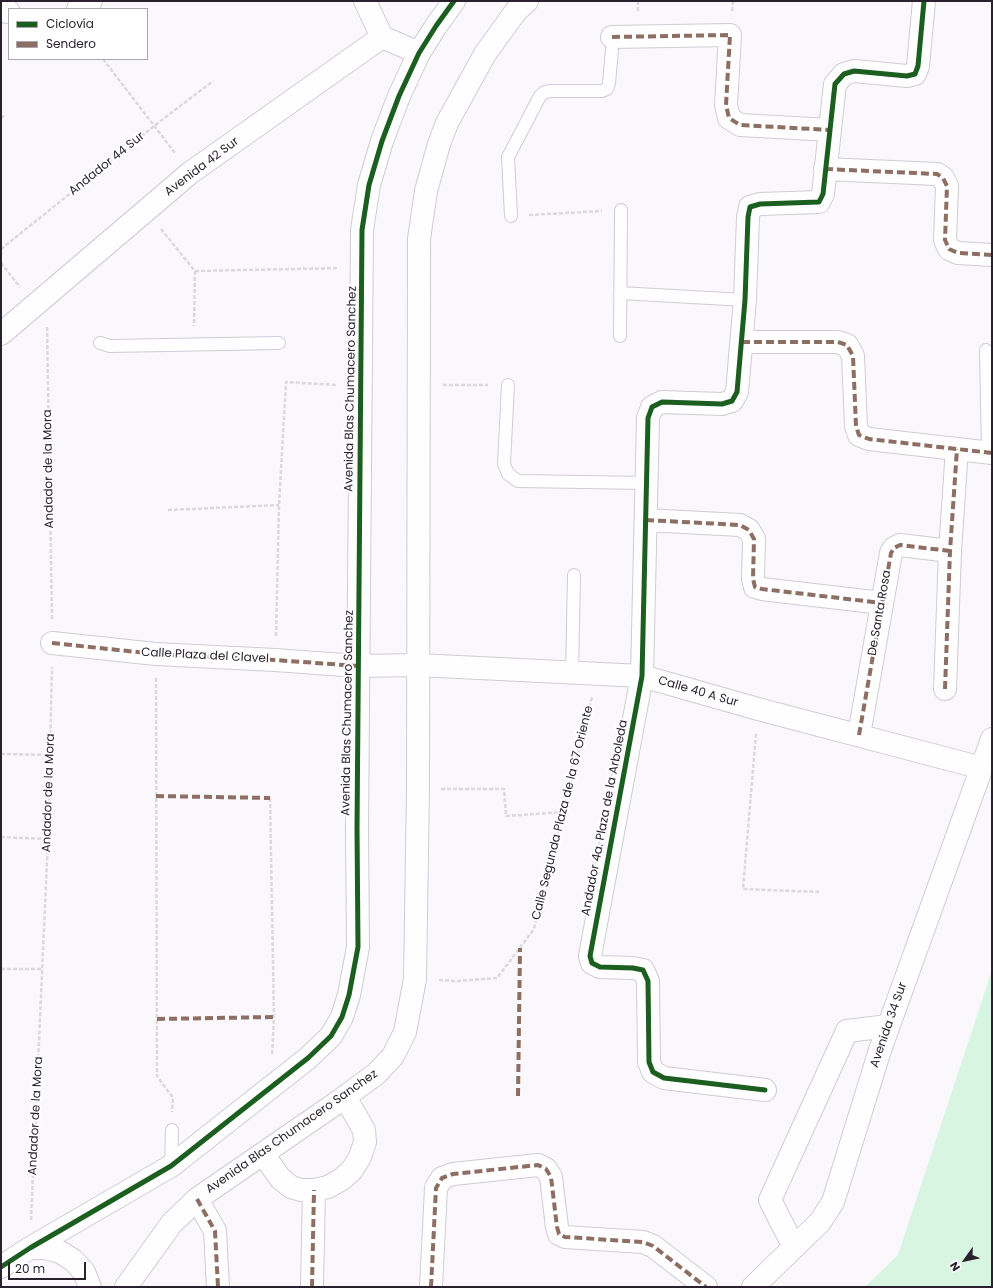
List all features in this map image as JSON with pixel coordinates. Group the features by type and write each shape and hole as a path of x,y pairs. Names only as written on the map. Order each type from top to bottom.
{"street":[{"path":"80,8 91,1"},
{"path":"365,1 382,38 418,53"},
{"name":"Avenida Blas Chumacero Sanchez","path":"1,1268 30,1248 171,1166 308,1058 331,1036 342,1017 349,995 358,946 356,828 362,230 369,185 382,141 399,96 418,53 454,1"},
{"name":"Avenida Blas Chumacero Sanchez","path":"126,1287 172,1223 197,1199 264,1154 376,1074 393,1056 405,1032 415,979 418,788 419,239 426,191 447,123 485,54 516,11 527,1"},
{"path":"924,1 918,66 915,74 906,76 854,71 844,74 835,84 823,194 820,202 760,204 750,207 748,217 742,342 838,342 847,345 853,356 856,426 859,434 869,439 990,453"},
{"path":"612,43 730,35 726,105 729,118 740,125 830,130"},
{"name":"Avenida 42 Sur","path":"1,334 190,173 382,38"},
{"path":"826,169 937,174 943,178 947,186 945,240 949,249 958,253 992,255"},
{"name":"Andador 4a. Plaza de la Arboleda","path":"742,342 737,392 732,401 722,404 662,402 652,407 648,418 642,676 590,956 592,963 600,967 633,968 643,970 648,981 649,1062 653,1072 664,1078 765,1090"},
{"path":"945,689 950,551 957,450"},
{"path":"646,520 740,525 749,530 754,539 753,579 755,587 882,603"},
{"name":"De Santa Rosa","path":"859,735 891,553 894,548 900,545 950,551"},
{"name":"Calle Plaza del Clavel","path":"52,643 156,654 358,666"},
{"name":"Calle 40 A Sur","path":"358,666 418,665 642,676 758,709 982,768"},
{"name":"Avenida 34 Sur","path":"753,1287 820,1222 833,1202 888,1026 992,739"},
{"path":"794,1247 770,1200 847,1031 888,1026"},
{"path":"264,1154 280,1178 291,1187 301,1190 314,1190 328,1187 342,1179 352,1170 360,1157 365,1142 364,1130 345,1097"},
{"path":"431,1287 436,1188 442,1178 453,1174 538,1165 546,1169 551,1177 559,1234 566,1237 643,1242 653,1246 706,1287"},
{"path":"312,1287 314,1190"},
{"path":"197,1199 216,1231 218,1287"},
{"path":"30,1248 45,1248 60,1252 73,1260 84,1272 90,1287"}],"lane":[{"path":"511,216 508,157 540,96 545,92 551,91 602,91 608,89 610,83 612,43"},
{"path":"620,336 621,210"},
{"path":"620,293 745,300"},
{"path":"100,343 110,346 279,343"},
{"path":"986,350 990,453"},
{"path":"508,385 504,464 508,474 518,481 647,483"},
{"path":"572,673 574,575"},
{"path":"171,1166 172,1130"}],"path":[{"path":"104,60 190,173"},
{"path":"1,118 6,114"},
{"path":"511,216 621,210"},
{"path":"145,211 195,271 194,344"},
{"path":"195,271 362,268"},
{"path":"275,660 279,505 286,382 361,386"},
{"path":"418,386 508,385"},
{"path":"168,510 279,505"},
{"path":"156,654 157,1076 173,1098 172,1130"},
{"path":"758,709 743,889 819,892"},
{"path":"1,754 51,755"},
{"path":"418,788 504,790 506,816 563,812"},
{"path":"270,798 274,1016 271,1088"},
{"path":"1,837 48,840"},
{"path":"1,969 43,969"}],"green space":[{"path":"992,970 992,1287 865,1287 898,1255"}],"marked path":[{"path":"612,37 730,35 726,105 729,118 740,125 830,130"},
{"path":"825,169 937,174 943,178 947,186 945,240 949,249 958,253 992,255"},
{"path":"742,342 838,342 847,345 853,356 856,426 859,435 869,439 992,453"},
{"path":"945,689 950,551 957,449"},
{"path":"646,520 740,525 749,530 754,539 753,579 755,587 882,603"},
{"path":"859,735 891,553 894,548 900,545 950,551"},
{"path":"52,643 156,654 358,666"},
{"path":"156,796 270,798"},
{"path":"518,1096 520,948"},
{"path":"157,1019 274,1017"},
{"path":"431,1287 436,1188 442,1178 453,1174 538,1165 546,1169 551,1177 559,1234 565,1237 643,1242 653,1246 706,1287"},
{"path":"312,1287 314,1190"},
{"path":"197,1199 215,1231 218,1287"}],"cycle path":[{"path":"1,1267 30,1248 171,1166 308,1058 331,1036 342,1017 349,995 358,947 357,828 362,230 369,185 382,141 399,96 419,53 454,1"},
{"path":"765,1090 664,1078 653,1072 649,1062 648,981 643,970 633,968 600,967 592,963 590,956 642,676 648,418 652,407 662,402 722,404 732,401 737,392 745,300 748,217 750,207 760,204 819,202 823,194 835,84 844,74 854,71 907,76 915,74 918,66 924,1"}]}
